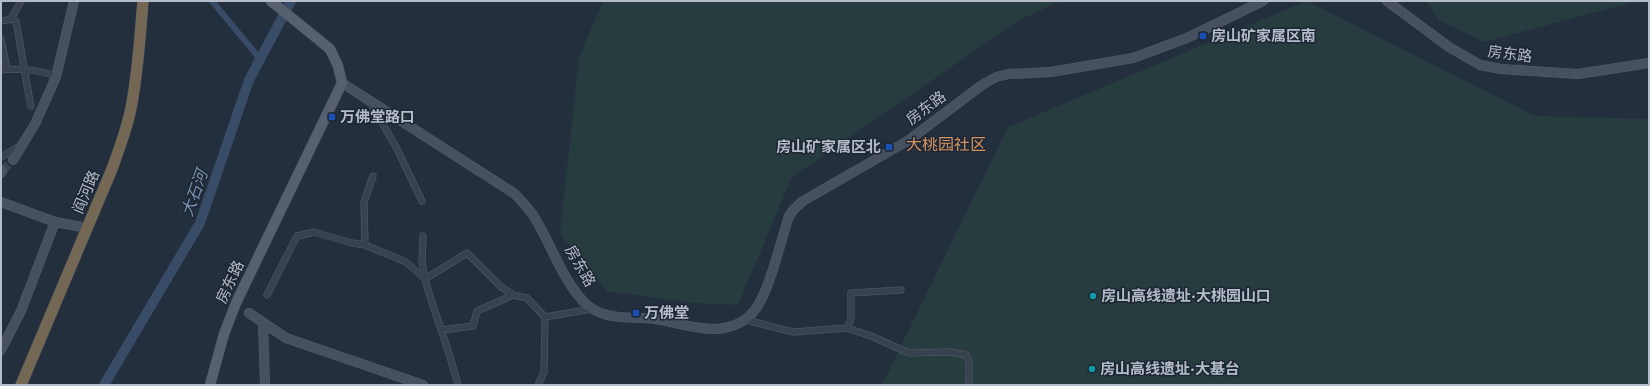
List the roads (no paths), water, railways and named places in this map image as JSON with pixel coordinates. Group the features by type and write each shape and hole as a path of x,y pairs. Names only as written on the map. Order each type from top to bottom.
{"highway":[{"name":"阎河路","path":"21,385 124,137 131,108 135,79 142,1"}],"main road":[{"path":"13,160 35,124 56,77 74,1"},
{"path":"271,1 314,35 334,56 342,83"},
{"name":"房东路","path":"210,385 224,334 236,304 342,83 515,194 536,218 574,289 592,309 602,314 619,317 654,319 710,329 723,329 746,320 761,300 789,216 794,209 811,195 909,140 982,85 996,77 1009,74 1051,72 1133,58 1182,40 1263,1"},
{"name":"房东路","path":"1386,1 1449,47 1480,65 1508,70 1578,74 1649,63"},
{"path":"1,202 56,222 82,227"},
{"path":"1,350 22,311 56,222"},
{"path":"249,313 286,338 423,385"},
{"path":"263,322 265,385"}],"street":[{"path":"11,19 21,1"},
{"path":"1,21 11,19 16,22 31,106"},
{"path":"1,39 4,70 30,70 51,73 56,77"},
{"path":"369,101 396,147 422,201"},
{"path":"1,157 22,146"},
{"path":"365,245 364,202 373,176"},
{"path":"267,295 297,236 314,232 352,243 365,245 406,262 426,279"},
{"path":"423,236 422,261 426,279 435,315 442,330 458,385"},
{"path":"426,279 468,253 500,286 513,295 528,298 545,317 544,372 538,385"},
{"path":"847,328 852,319 851,293 901,290"},
{"path":"442,330 473,326 477,311 513,295"},
{"path":"545,317 592,309"},
{"path":"746,320 793,332 847,328 871,336 909,352 950,352 966,355 969,360 969,381"}],"waterway":[{"path":"212,1 260,59"},
{"name":"大石河","path":"104,385 200,223 249,80 291,1"}],"tunnel":[{"path":"2,171 13,160"}],"place":[{"name":"房山矿家属区南","path":"1203,36"},
{"name":"万佛堂路口","path":"332,117"},
{"name":"房山矿家属区北","path":"889,147"},
{"name":"房山高线遗址·大桃园山口","path":"1093,296"},
{"name":"万佛堂","path":"636,313"},
{"name":"房山高线遗址·大基台","path":"1092,369"}],"district":[{"name":"大桃园社区","path":"946,144"}]}
